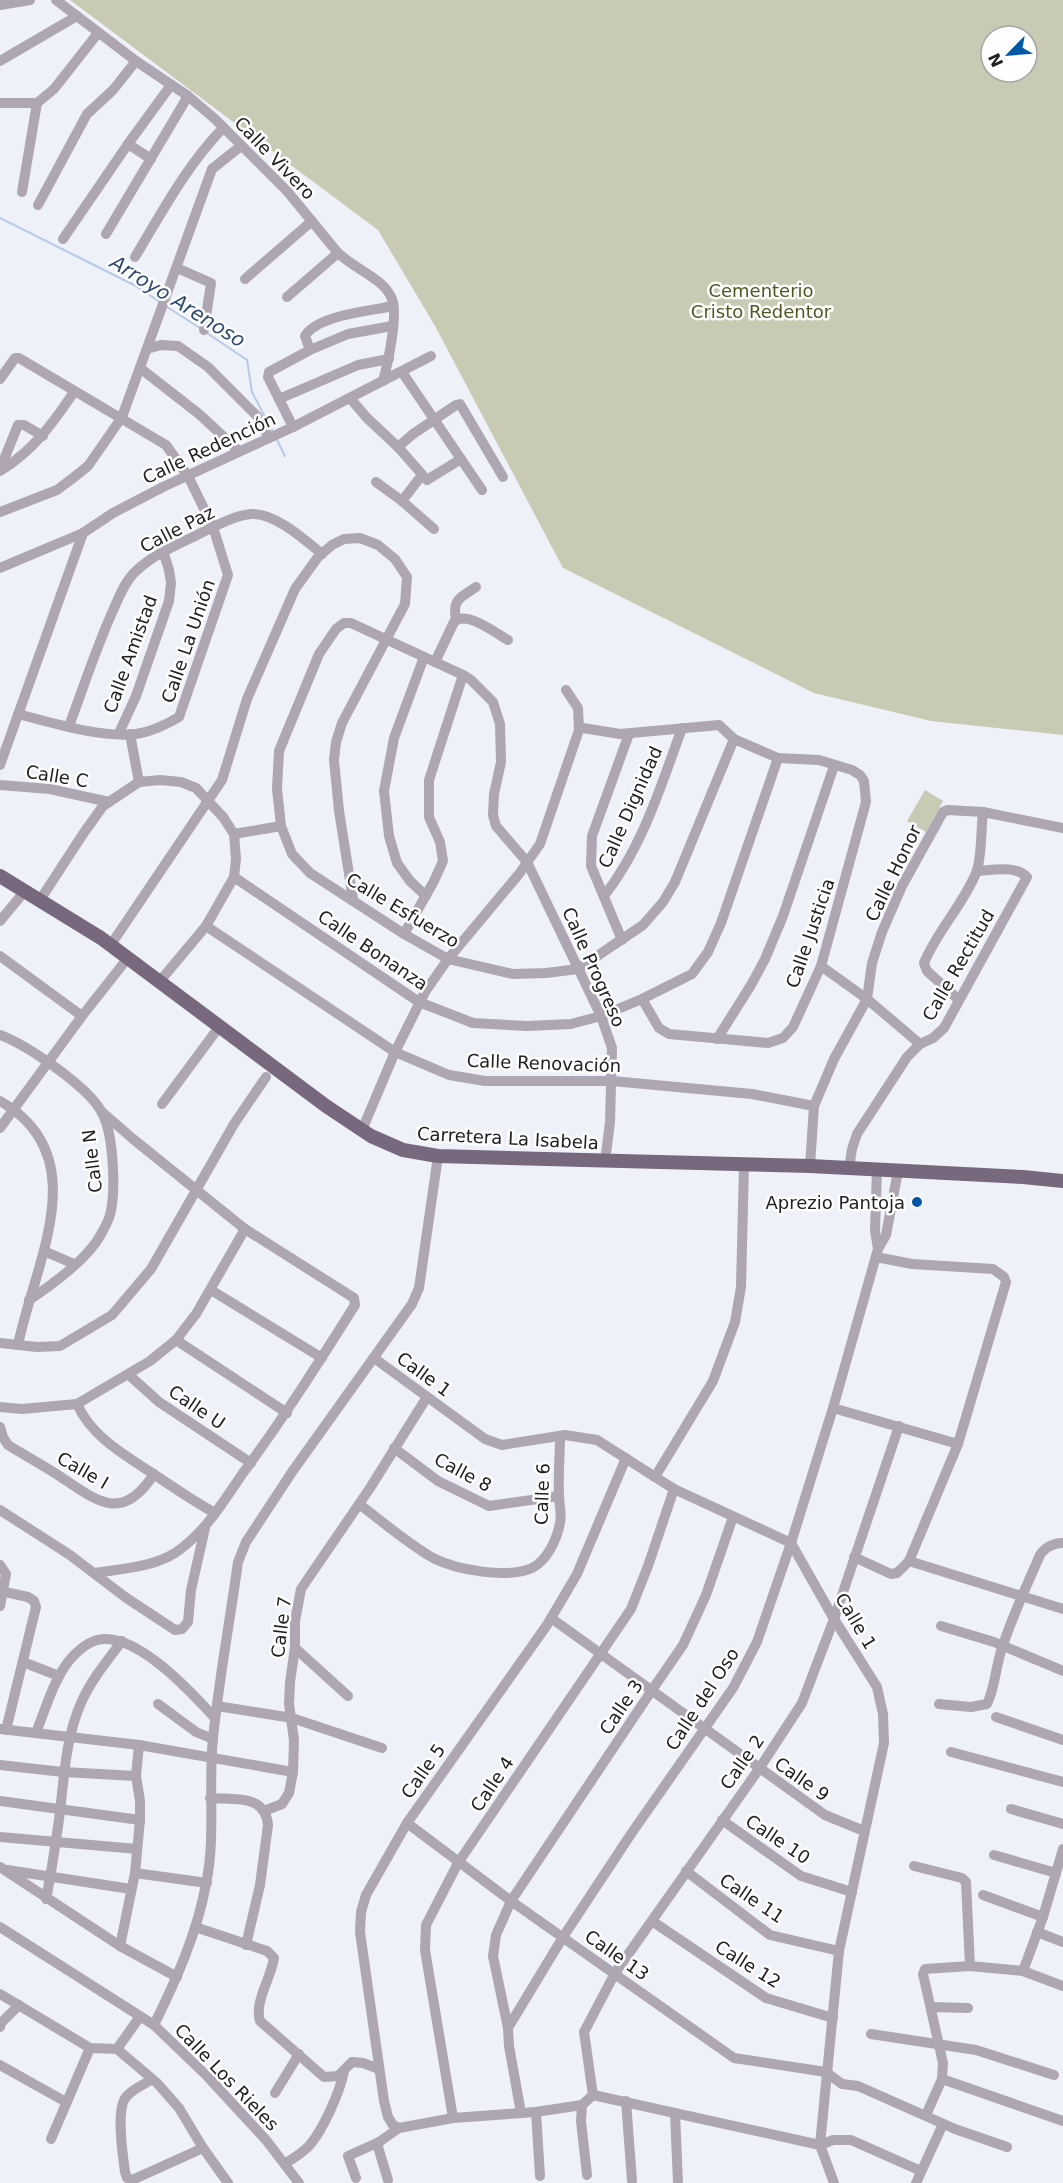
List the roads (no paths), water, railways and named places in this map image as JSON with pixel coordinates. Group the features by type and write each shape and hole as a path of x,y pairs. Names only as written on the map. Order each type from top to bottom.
{"main road":[{"name":"Carretera La Isabela","path":"0,876 40,900 160,981 362,1130 403,1150 438,1156 810,1166 1063,1181"}],"street":[{"path":"0,5 30,0"},
{"name":"Calle Vivero","path":"56,0 136,61 188,96 287,192 338,253 381,284 390,294 393,306"},
{"path":"0,61 77,16"},
{"path":"0,103 37,103 54,89 98,33"},
{"path":"38,205 87,114 113,90 136,61"},
{"path":"63,238 171,85"},
{"path":"106,234 188,96"},
{"path":"22,192 37,103"},
{"path":"135,257 172,195 205,148 223,128"},
{"path":"128,144 151,159"},
{"path":"0,512 57,490 73,478 88,466 122,417 213,169 241,146"},
{"path":"245,279 312,221"},
{"path":"287,297 338,253"},
{"path":"177,268 211,283 204,330"},
{"path":"310,350 305,336 320,323 393,306 389,359 383,381"},
{"path":"289,429 268,374 310,350 348,334 392,326"},
{"path":"147,349 161,345 178,346 208,367 257,416 271,437"},
{"name":"Calle Redención","path":"0,568 83,533 113,513 289,429 431,356"},
{"name":"Calle La Unión","path":"0,379 12,361 19,358 166,445 188,476 213,527 228,575 179,717 165,725 136,734 91,732 18,714"},
{"path":"279,399 358,366 389,359"},
{"path":"140,368 199,414 239,451"},
{"path":"402,372 482,489"},
{"path":"2,469 21,457 43,436 74,392"},
{"path":"350,398 428,480 461,459"},
{"path":"398,447 434,419 456,405 462,406 503,477"},
{"path":"2,469 18,425 24,425 43,436"},
{"path":"402,501 422,475"},
{"path":"376,482 434,529"},
{"name":"Calle Paz","path":"69,726 107,622 122,590 133,573 163,551 213,527 250,514 262,515 298,535 322,554"},
{"path":"0,765 83,533"},
{"path":"110,946 222,780 247,699 295,589 305,573 332,545 344,539 360,538 378,545 395,559 407,577 407,592 405,604 342,723 336,742 334,760 339,811 353,899"},
{"name":"Calle Amistad","path":"140,782 125,733 169,601 171,583 163,551"},
{"path":"426,896 410,881 398,863 388,836 384,791 394,738 430,659 456,620 454,609 460,597 476,587"},
{"path":"456,620 469,619 508,640"},
{"name":"Calle Progreso","path":"344,624 351,623 463,675 493,702 500,724 501,762 494,794 493,815 496,826 527,862 601,1016 612,1048 610,1122 605,1162"},
{"name":"Calle Esfuerzo","path":"344,624 336,629 319,654 279,751 277,789 281,826 292,854 310,873 404,934 448,959 513,974 578,969 643,925 663,902 675,882 734,739"},
{"path":"404,934 443,861 440,842 429,817 429,780 463,675"},
{"path":"362,1130 395,1052 420,1002 448,959 519,874 540,844 579,730 578,708 566,690"},
{"path":"579,730 584,728 629,734 719,725 734,739 778,758 819,760 834,766 783,916 765,959 752,985 717,1039"},
{"name":"Calle Dignidad","path":"604,896 622,873 658,795 682,728"},
{"path":"622,940 591,866 590,854 592,836 629,734"},
{"name":"Calle Bonanza","path":"234,877 420,1002 473,1023 527,1026 571,1024 601,1016 692,974 708,952 721,923 778,758"},
{"name":"Calle Justicia","path":"642,999 659,1028 669,1034 768,1043 783,1038 793,1027 821,966 866,802 866,790 860,775 852,770 834,766"},
{"path":"40,900 103,806 140,782 160,780 181,782 196,788 223,817 234,834 236,859 234,877 206,926 160,981"},
{"name":"Calle C","path":"0,785 50,789 109,802"},
{"name":"Calle Honor","path":"810,1166 814,1106 834,1059 867,999 872,963 882,932 902,886 943,812 948,810 983,812 1063,828"},
{"path":"959,1000 927,971 924,963 929,950 977,871 983,812"},
{"path":"234,834 281,826"},
{"name":"Calle Rectitud","path":"849,1168 857,1134 907,1057 944,1028 1027,877 1022,872 1011,869 977,871"},
{"path":"0,921 24,892"},
{"name":"Calle Renovación","path":"206,926 395,1052 449,1075 485,1081 612,1081 752,1094 814,1106"},
{"path":"0,956 82,1016"},
{"path":"0,1128 50,1063 82,1016 128,959"},
{"path":"821,966 867,999 921,1044"},
{"path":"162,1104 219,1026"},
{"name":"Calle N","path":"0,1035 11,1039 50,1063 81,1090 102,1112 110,1140 113,1172 110,1217 99,1238 74,1264 47,1288 29,1300"},
{"path":"0,1343 37,1347 60,1346 112,1315 151,1269 234,1124 266,1077"},
{"path":"0,1101 14,1109 42,1138 51,1163 52,1197 44,1251 18,1345"},
{"path":"96,1573 133,1568 162,1559 175,1553 205,1528 287,1413 355,1305 354,1298 244,1230 102,1112"},
{"path":"154,2025 177,1977 195,1927 207,1883 211,1829 211,1757 238,1562 246,1542 292,1472 412,1304 420,1288 438,1156"},
{"path":"655,1477 713,1381 735,1322 741,1287 744,1166"},
{"name":"Calle del Oso","path":"877,1170 875,1231 877,1253"},
{"name":"Calle del Oso","path":"508,2028 563,1936 733,1688 757,1642 833,1408 877,1253 886,1235 898,1172"},
{"path":"0,1407 22,1409 77,1404 150,1361 176,1340 196,1314 244,1230"},
{"path":"44,1251 74,1264"},
{"path":"854,1557 891,1574 897,1573 909,1561 958,1444 1005,1288 1004,1276 993,1269 912,1264 877,1253"},
{"path":"211,1290 322,1358"},
{"path":"176,1340 287,1413"},
{"name":"Calle 1","path":"374,1358 485,1439 502,1445 560,1436 597,1440 674,1489 791,1543 834,1619 877,1687 883,1714 884,1743 839,1951 826,2072 820,2145 834,2183"},
{"name":"Calle U","path":"129,1375 159,1402 251,1463"},
{"name":"Calle 7","path":"264,1811 282,1804 289,1793 293,1772 290,1682 296,1648 295,1621 301,1589 359,1504 427,1397"},
{"path":"77,1404 83,1417 96,1433 115,1449 215,1513"},
{"path":"833,1408 958,1444"},
{"name":"Calle 2","path":"593,2094 584,2032 615,1973 759,1769 802,1703 834,1619 899,1426"},
{"name":"Calle I","path":"0,1427 8,1445 82,1492 108,1504 132,1500 143,1491 154,1474"},
{"name":"Calle 6","path":"359,1504 434,1558 468,1569 514,1572 533,1568 546,1557 561,1521 560,1436"},
{"name":"Calle 8","path":"394,1448 438,1481 489,1506 559,1496"},
{"name":"Calle 5","path":"399,2128 393,2125 388,2116 379,2069 360,1932 361,1912 366,1895 407,1822 551,1617 577,1574 626,1458"},
{"name":"Calle 4","path":"453,2118 425,1950 426,1925 458,1863 631,1609 674,1489"},
{"path":"0,1510 96,1573 125,1597 176,1630 182,1629 188,1622 191,1590 205,1528"},
{"name":"Calle 3","path":"521,2113 508,2028 493,1956 496,1935 511,1901 683,1646 706,1595 733,1517"},
{"path":"939,1704 971,1707 987,1704 1003,1645 1041,1552 1058,1543 1063,1543"},
{"path":"909,1561 1063,1609"},
{"path":"0,1565 6,1574 0,1606"},
{"path":"2,1591 28,1597 34,1601 36,1606 23,1662 3,1729 140,1745 293,1772"},
{"name":"Calle 9","path":"551,1617 825,1815 864,1831"},
{"path":"941,1626 1003,1645 1063,1671"},
{"path":"36,1733 59,1676 75,1654 96,1640 122,1641 141,1651 216,1712 292,1718 382,1748"},
{"path":"46,1899 70,1737 80,1705 89,1686 122,1641"},
{"path":"296,1648 348,1696"},
{"path":"23,1662 59,1676"},
{"path":"158,1704 196,1731 213,1739"},
{"path":"996,1717 1063,1740"},
{"path":"120,1946 135,1873 140,1801 135,1776 140,1745"},
{"path":"951,1752 1063,1782"},
{"path":"0,1765 63,1772 135,1776"},
{"path":"210,1798 251,1801 259,1804 264,1811 268,1825 254,1915 246,1945"},
{"path":"0,1801 140,1820"},
{"path":"1011,1809 1063,1824"},
{"name":"Calle 10","path":"722,1820 801,1876 852,1892"},
{"name":"Calle 13","path":"407,1822 458,1863 734,2058 826,2072 842,2084 858,2086 944,2124 1007,2146"},
{"path":"0,1837 137,1849"},
{"path":"1023,1971 1043,1917 1063,1849"},
{"path":"994,1855 1059,1867"},
{"path":"914,1866 962,1878 966,1882 970,1966"},
{"path":"1,1868 131,1889"},
{"path":"1,1868 120,1946 177,1977"},
{"name":"Calle 11","path":"686,1871 770,1935 839,1951"},
{"path":"135,1873 207,1883"},
{"path":"983,1895 1043,1917"},
{"name":"Calle 12","path":"652,1921 766,1998 833,2018"},
{"name":"Calle Los Rieles","path":"0,1926 139,2018 154,2025 207,2076 285,2163 299,2183"},
{"path":"195,1927 267,1951 274,1958 257,2013 260,2021 324,2077 338,2076 352,2062 379,2069"},
{"path":"1037,1932 1063,1942"},
{"path":"926,2115 942,2079 943,2063 923,1971 925,1969 970,1966 1023,1971 1063,1986"},
{"path":"0,1994 90,2048 117,2049 157,2083 179,2108 228,2183"},
{"path":"0,2024 19,2005"},
{"path":"932,2007 968,2008"},
{"path":"117,2049 139,2018"},
{"path":"872,2034 976,2050 1054,2075"},
{"path":"51,2139 90,2048"},
{"path":"275,2094 299,2054"},
{"path":"0,2065 66,2102"},
{"path":"285,2163 302,2152 315,2136 339,2091 344,2071"},
{"path":"942,2079 1063,2121"},
{"path":"151,2080 127,2096 122,2106 124,2172 127,2178 132,2180 203,2148"},
{"path":"356,2178 348,2156 379,2142 399,2128 453,2118 536,2112 582,2105 593,2094 820,2145 832,2140 851,2140 921,2171"},
{"path":"626,2101 632,2181"},
{"path":"582,2105 580,2121 587,2175"},
{"path":"536,2112 540,2176"},
{"path":"675,2113 678,2183"},
{"path":"916,2183 944,2124"},
{"path":"379,2142 378,2146 388,2180"}],"waterway":[{"name":"Arroyo Arenoso","path":"0,218 134,285 160,302"},
{"name":"Arroyo Arenoso","path":"167,307 200,328"},
{"name":"Arroyo Arenoso","path":"207,333 247,360 252,392 273,432"},
{"name":"Arroyo Arenoso","path":"277,440 285,456"}],"place":[{"name":"Aprezio Pantoja","path":"917,1202"}],"park label":[{"name":"Cementerio Cristo Redentor","path":"761,300"}]}
